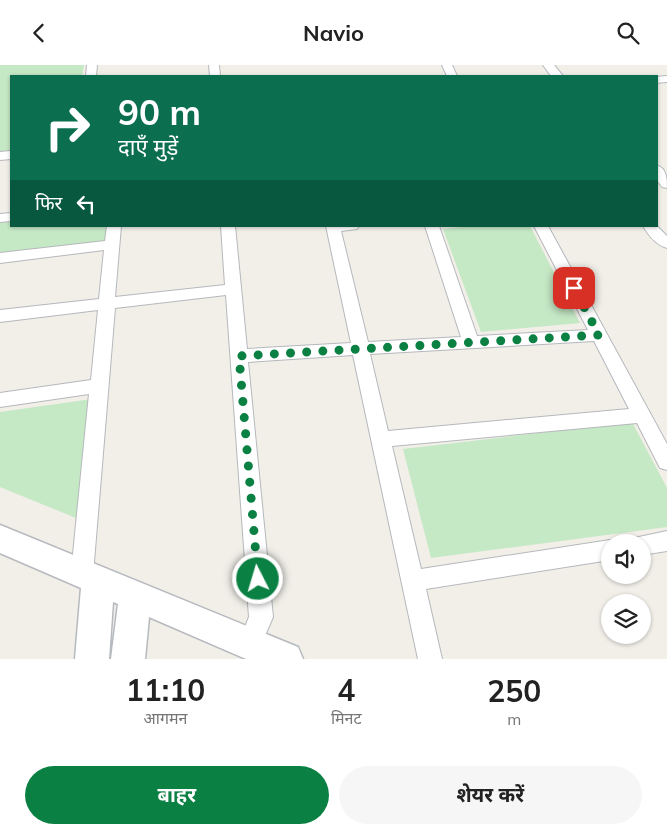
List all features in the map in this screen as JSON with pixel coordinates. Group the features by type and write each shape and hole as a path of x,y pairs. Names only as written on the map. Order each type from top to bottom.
{"street":[{"path":"548,65 556,75"},
{"path":"658,172 667,184"},
{"path":"92,659 90,577 99,386 114,227"},
{"path":"228,227 261,617 250,644"},
{"path":"340,227 361,349 430,659"},
{"path":"432,227 472,342"},
{"path":"542,227 667,462"},
{"path":"651,227 655,234 667,243"},
{"path":"0,258 112,245"},
{"path":"0,316 233,289"},
{"path":"239,356 599,335"},
{"path":"0,400 99,386"},
{"path":"381,439 642,415"},
{"path":"0,539 286,659"},
{"path":"651,544 667,541"},
{"path":"412,581 601,551"},
{"path":"128,659 135,596"}],"green space":[{"path":"0,65 84,65 82,75 10,75 10,151 0,152"},
{"path":"10,221 10,227 109,227 108,241 0,253 0,223"},
{"path":"462,227 531,227 580,323 481,332 443,229"},
{"path":"92,399 76,518 0,487 0,412"},
{"path":"632,422 667,488 667,527 601,534 601,536 431,558 403,449"}],"route":[{"path":"258,579 239,356 599,335 574,288"}]}
